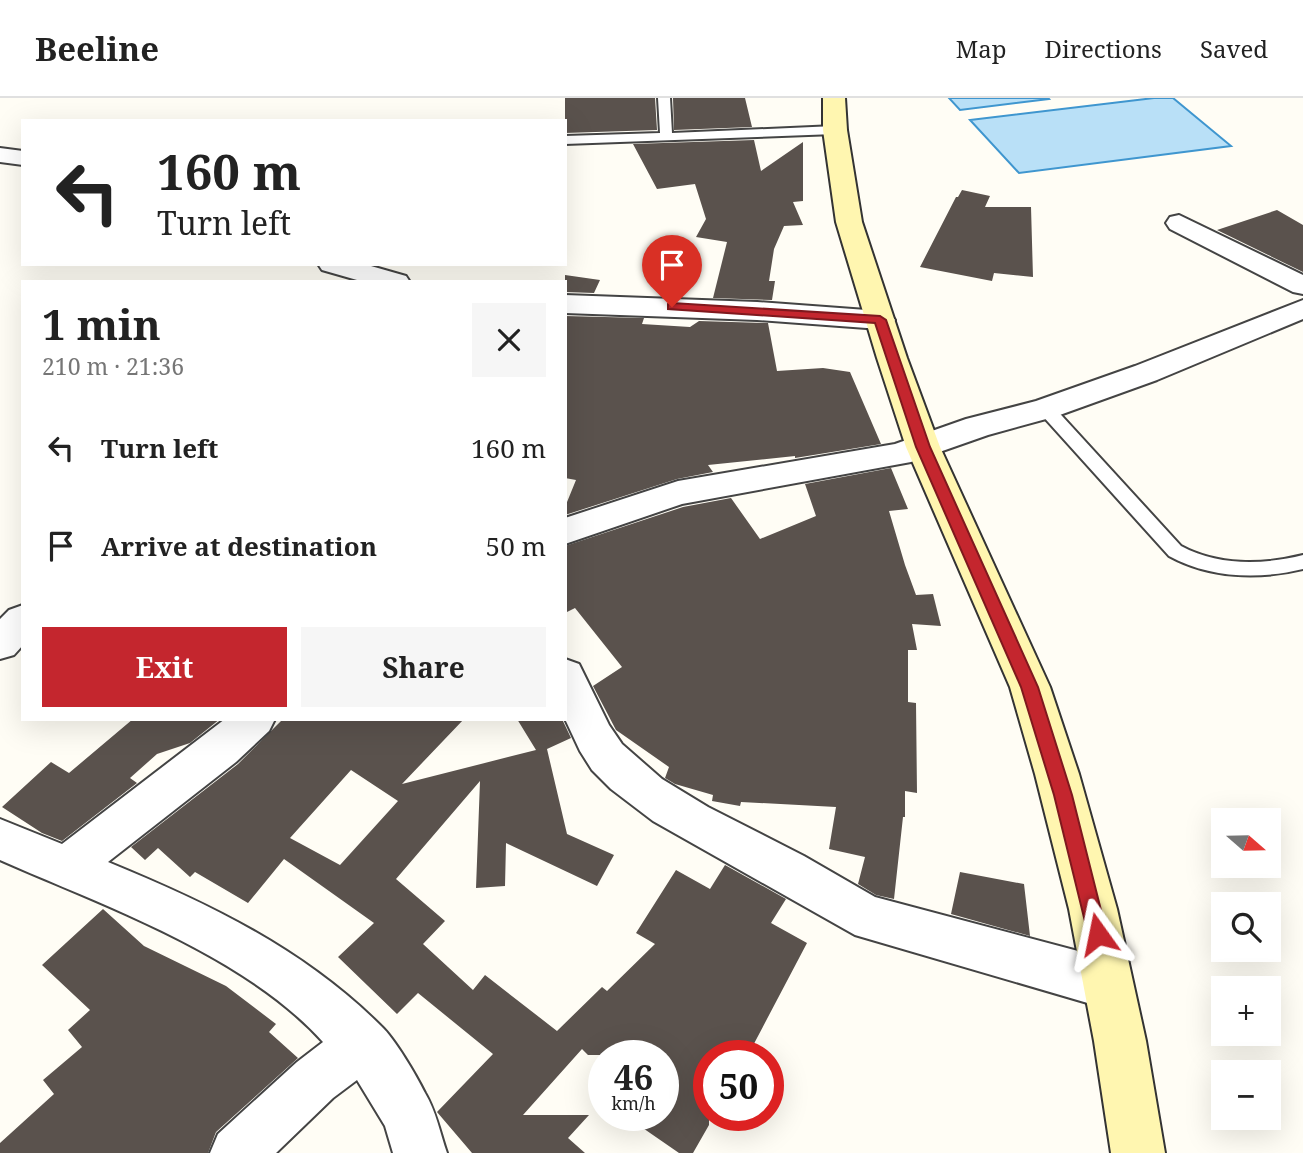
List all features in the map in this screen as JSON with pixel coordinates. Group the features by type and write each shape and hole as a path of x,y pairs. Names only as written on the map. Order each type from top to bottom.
{"main road":[{"path":"834,114 849,222 880,320 923,447 1030,687 1080,857 1108,984 1138,1153"}],"street":[{"path":"0,155 21,158"},
{"path":"1179,223 1303,286"},
{"path":"339,266 389,280"},
{"path":"567,304 757,311 880,320"},
{"path":"567,530 678,493 899,454 923,447 977,427 1046,409 1146,373 1303,309"},
{"path":"0,644 21,622"},
{"path":"567,679 606,755 631,780 664,805 790,872 846,909 872,919 1108,984"},
{"path":"65,868 221,749 252,721"},
{"path":"0,839 170,912 239,948 307,992 363,1044 407,1113 420,1153"},
{"path":"237,1153 315,1080 363,1044"}],"lane":[{"path":"664,98 666,138"},
{"path":"567,141 666,138 834,114"},
{"path":"1046,409 1175,551 1195,562 1212,566 1272,567 1303,562"}],"water":[{"path":"949,98 1048,98 1049,99 960,110"},
{"path":"1173,98 1231,146 1019,173 970,120"}],"building":[{"path":"565,98 655,98 657,130 567,133"},
{"path":"673,98 745,98 752,127 674,130"},
{"path":"754,140 761,171 803,142 803,201 793,202 803,225 784,226 774,249 769,281 775,281 772,300 713,298 727,242 696,237 706,219 695,184 657,189 633,144"},
{"path":"962,190 990,196 985,207 1031,207 1033,277 994,273 992,281 920,267"},
{"path":"1277,210 1303,225 1303,272 1217,230"},
{"path":"565,275 600,280 594,293 567,292"},
{"path":"567,316 644,318 642,324 690,327 699,321 768,323 777,371 823,368 850,372 881,444 795,458 708,465 713,472 677,479 567,514 567,502 576,480 567,478"},
{"path":"891,468 908,509 889,511 905,565 916,595 933,594 941,626 912,624 917,650 908,650 908,702 916,703 917,793 905,791 905,817 894,899 876,895 858,884 865,857 829,849 836,807 741,802 740,806 712,801 713,795 675,784 665,778 669,767 616,730 593,686 622,667 575,608 567,612 567,545 683,507 731,498 760,539 816,516 805,484"},
{"path":"131,721 218,721 190,743 157,754 130,778 137,783 62,841 42,833 2,807 51,762 69,773"},
{"path":"281,721 462,721 402,784 536,750 518,721 563,721 571,738 547,749 567,834 614,855 597,886 506,843 505,886 476,888 480,781 396,879 445,921 423,944 473,990 485,975 557,1031 602,987 607,991 655,944 636,933 676,870 710,889 725,865 786,899 771,923 807,943 756,1040 693,1040 693,1131 706,1131 693,1153 679,1153 647,1131 679,1131 679,1040 588,1040 588,1055 582,1049 523,1115 588,1115 568,1138 585,1153 472,1153 437,1112 493,1054 418,993 397,1014 338,957 374,923 284,859 248,903 195,872 190,877 158,848 145,860 131,847 238,764","holes":["351,770 398,801 340,865 290,838"]},
{"path":"960,872 1024,884 1030,936 951,914"},
{"path":"103,909 144,946 226,986 276,1024 269,1032 298,1058 216,1132 208,1153 0,1153 0,1143 54,1094 43,1080 82,1047 68,1030 90,1010 42,965"}],"route":[{"path":"672,307 880,320 923,447 1030,687 1063,795 1098,934"}]}
